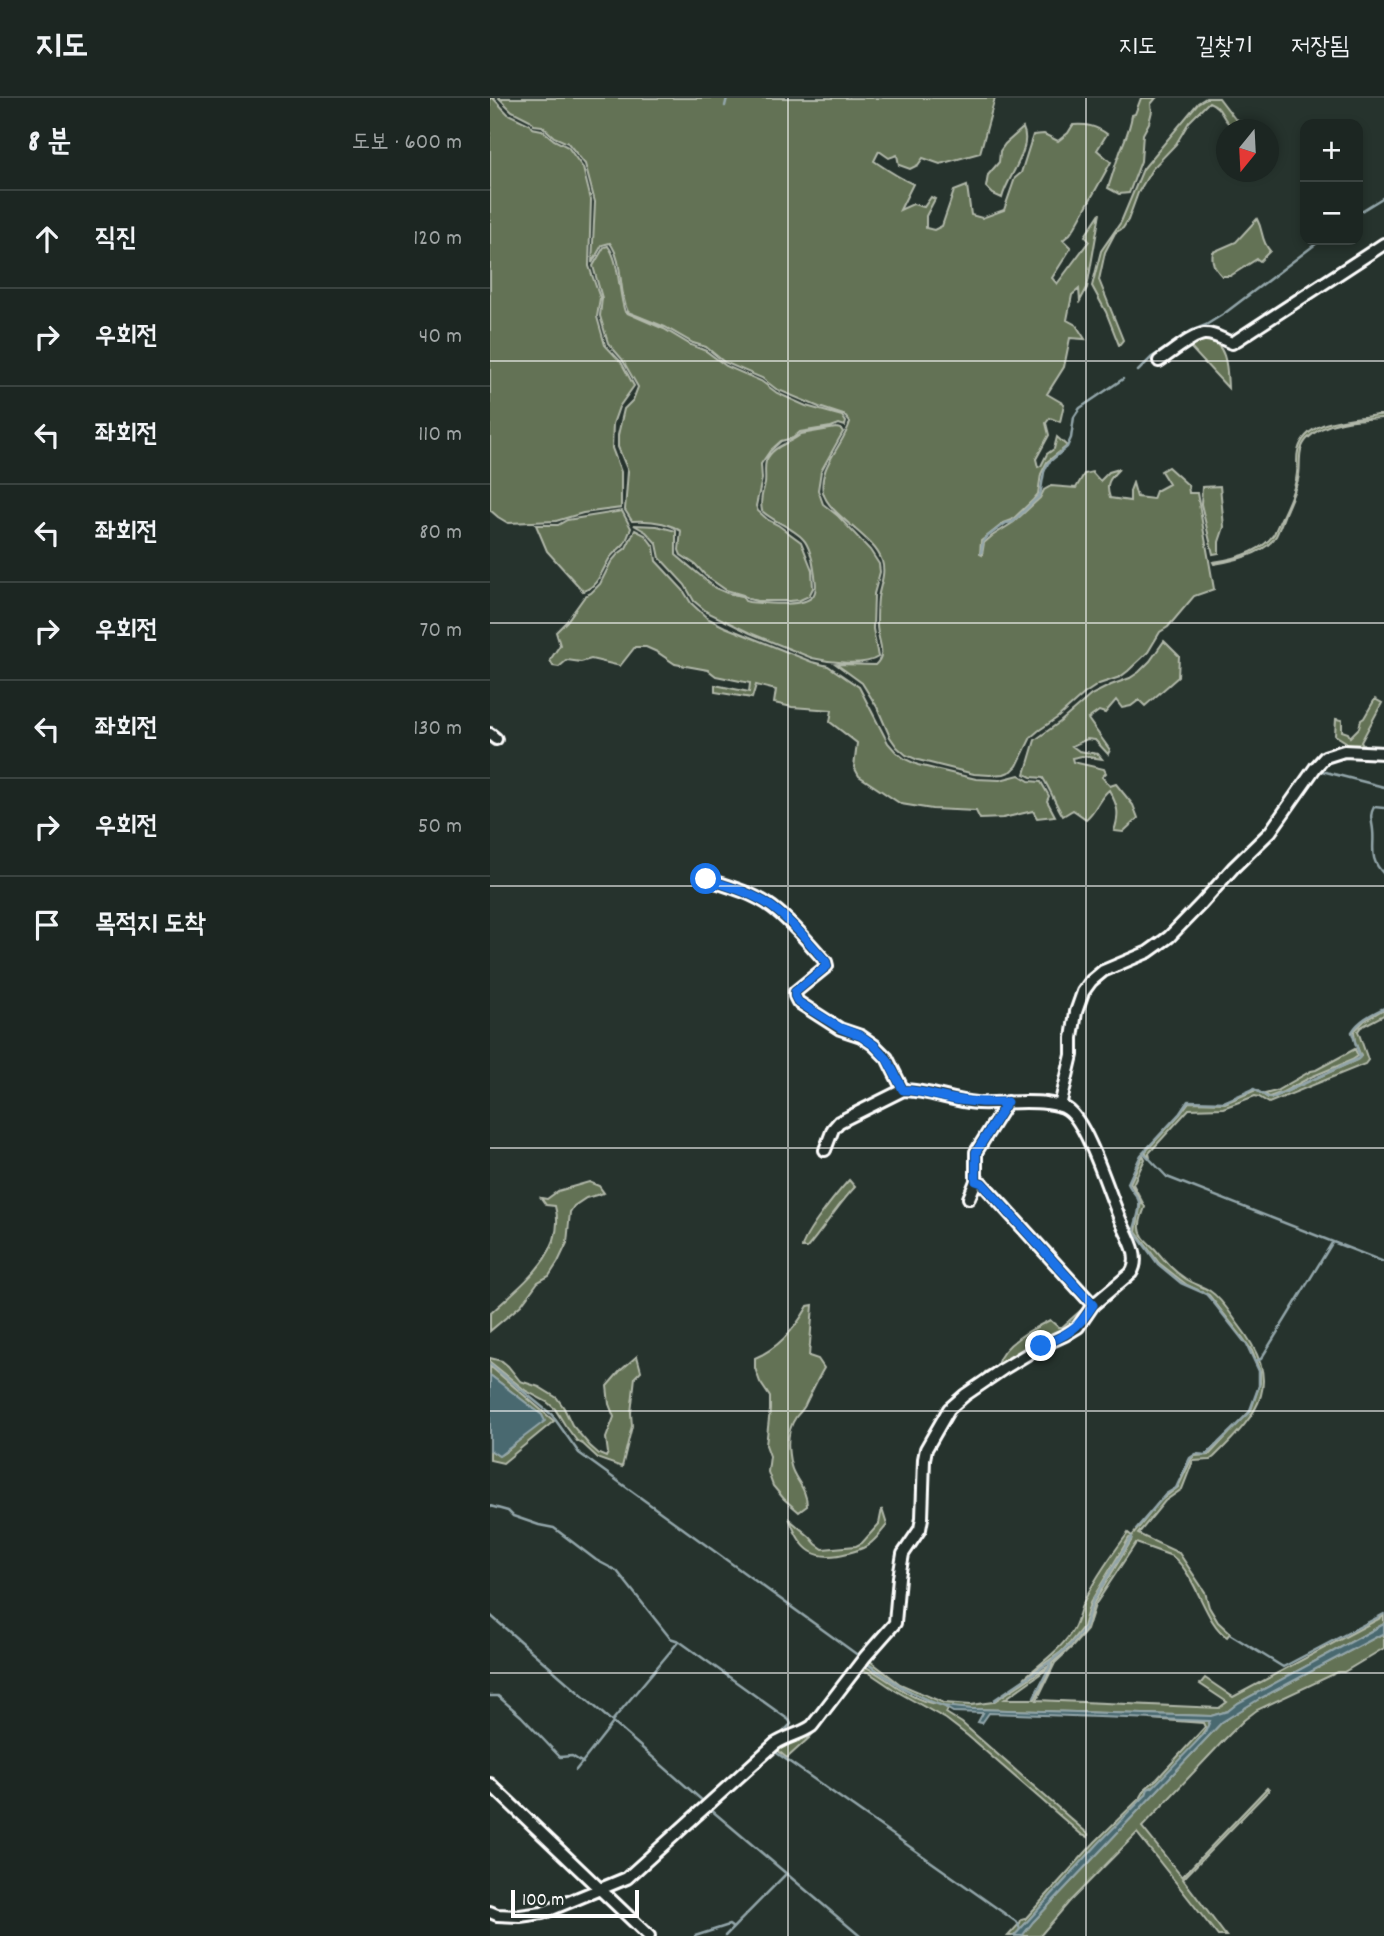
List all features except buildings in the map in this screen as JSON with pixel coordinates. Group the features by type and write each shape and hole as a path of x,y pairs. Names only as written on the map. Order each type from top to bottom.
{"street":[{"path":"1159,361 1196,336 1217,336 1232,343 1384,244"},
{"path":"1060,1106 1072,1055 1076,1012 1083,992 1091,981 1103,971 1148,952 1169,937 1270,832 1325,757 1344,751 1384,753"},
{"path":"706,879 764,902 805,937 827,966 795,992 798,1002 874,1045 887,1059 903,1090"},
{"path":"490,1912 520,1916 542,1913 627,1878 775,1744 812,1726 895,1623 903,1554 920,1529 922,1518 926,1449 949,1409 1003,1369 1078,1327 1093,1305 1130,1273 1136,1261 1096,1158 1078,1119 1065,1107 1046,1103 978,1103 903,1090 839,1122 833,1129 825,1150"},
{"path":"969,1198 976,1181 976,1152 1007,1102"},
{"path":"976,1181 982,1183 1093,1305"},
{"path":"490,1784 649,1936"}],"green space":[{"path":"490,98 508,114 532,128 542,130 568,147 583,168 591,200 589,266 600,298 597,317 605,345 621,362 634,386 619,407 613,424 612,448 621,472 621,508 583,513 556,521 508,523 490,510"},
{"path":"499,98 995,98 980,153 940,164 923,158 918,165 910,169 899,165 897,155 889,158 879,151 874,161 913,184 900,210 913,204 924,207 931,197 935,199 926,216 926,228 934,230 942,226 954,191 967,186 971,215 982,218 1004,210 1015,178 1021,173 1033,135 1044,134 1058,141 1073,125 1095,127 1107,134 1097,150 1111,162 1075,227 1063,240 1071,248 1052,278 1057,284 1089,241 1085,236 1100,213 1087,288 1080,301 1079,289 1072,295 1067,320 1076,325 1085,339 1070,338 1064,367 1047,394 1064,404 1060,422 1050,418 1046,423 1049,435 1036,459 1038,467 1054,449 1057,437 1067,446 1047,462 1041,474 1038,494 1012,520 981,541 980,554 982,555 984,543 1014,522 1051,486 1076,488 1084,474 1092,472 1100,481 1109,472 1119,469 1109,482 1110,498 1130,501 1133,483 1137,497 1153,499 1156,491 1169,484 1161,471 1168,467 1188,485 1189,493 1197,493 1214,589 1194,596 1168,627 1160,632 1148,652 1128,671 1084,694 1031,737 1012,771 1004,774 974,774 906,755 890,737 877,707 862,683 836,664 875,665 881,656 877,618 883,575 882,561 871,543 833,509 823,492 824,473 850,422 844,415 776,389 762,378 724,362 706,347 628,312 617,259 610,243 602,245 592,263 595,202 585,164 568,143 512,111"},
{"path":"1141,98 1156,98 1151,104 1149,123 1143,134 1141,161 1129,193 1119,194 1108,188 1132,115 1135,114"},
{"path":"1206,98 1219,98 1235,119 1225,119 1215,105 1209,102 1189,122 1176,144 1152,169 1138,193 1128,220 1123,228 1115,233 1105,252 1099,280 1123,340 1119,345 1092,286 1101,251 1121,222 1143,169 1198,103"},
{"path":"1023,128 1025,145 1002,198 986,187 988,175 999,162 1000,151 1005,144"},
{"path":"1257,219 1270,251 1260,261 1257,259 1230,276 1222,276 1214,265 1213,252 1236,242"},
{"path":"608,246 615,260 625,312 706,351 726,366 761,381 777,393 806,406 842,416 846,422 845,426 839,424 800,432 793,438 781,441 761,464 762,479 756,506 768,520 801,542 812,570 813,588 809,596 800,600 758,601 726,590 681,555 681,531 657,522 632,521 625,510 628,471 618,447 618,435 624,409 633,400 638,387 622,359 608,343 600,316 602,298 593,266 604,247"},
{"path":"1206,339 1219,346 1225,358 1228,388 1189,346"},
{"path":"1384,415 1384,418 1333,424 1307,439 1301,452 1297,484 1276,536 1257,552 1214,564 1213,562 1255,550 1269,541 1288,504 1297,473 1298,451 1310,432 1330,422"},
{"path":"836,428 843,432 821,471 818,490 823,504 870,550 879,564 880,572 874,594 873,629 878,657 855,663 812,658 707,612 694,601 685,585 660,558 657,544 646,532 634,525 657,526 676,531 676,555 715,588 742,596 745,601 782,604 808,600 815,593 816,583 807,545 799,535 762,511 765,464 773,451 801,434"},
{"path":"1220,486 1224,527 1219,553 1213,554 1201,504 1202,487"},
{"path":"622,511 631,528 626,540 610,558 595,583 583,591 547,551 536,525 558,525 567,520"},
{"path":"635,530 645,535 654,547 656,561 707,618 812,662 828,666 859,687 888,743 905,759 918,765 976,779 1000,780 1019,775 1029,781 1041,782 1055,816 1037,818 1033,811 1003,818 980,819 976,811 901,804 859,776 854,767 857,743 830,722 832,710 774,703 776,690 756,685 752,698 715,692 715,685 749,692 750,683 716,676 708,670 675,664 646,647 635,647 620,666 591,659 581,662 567,660 559,667 553,666 550,660 560,645 556,632 585,596 600,584 611,562 626,548"},
{"path":"1164,641 1179,656 1178,677 1145,706 1139,700 1122,708 1116,700 1105,713 1099,711 1088,719 1110,750 1108,754 1095,740 1087,739 1072,746 1079,751 1098,754 1102,759 1082,756 1072,758 1073,762 1104,769 1106,773 1102,777 1110,786 1116,784 1133,805 1138,818 1123,832 1114,831 1117,810 1109,790 1086,819 1073,810 1063,816 1043,778 1025,774 1035,740 1091,695 1139,672"},
{"path":"1375,699 1382,703 1361,742 1368,749 1345,748 1346,742 1335,735 1336,719 1342,720 1342,731 1350,737 1359,728 1361,720"},
{"path":"1384,1009 1384,1015 1358,1031 1368,1060 1365,1064 1269,1103 1255,1096 1223,1108 1189,1109 1149,1153 1150,1158 1145,1152 1189,1102 1225,1103 1256,1090 1272,1098 1357,1060 1361,1056 1354,1031 1364,1021"},
{"path":"1355,1049 1358,1056 1352,1060 1283,1092 1269,1097 1265,1094 1276,1091"},
{"path":"1143,1155 1145,1159 1133,1184 1145,1207 1140,1228 1145,1240 1177,1273 1218,1298 1252,1345 1260,1363 1263,1380 1261,1395 1244,1425 1210,1460 1193,1461 1182,1489 1165,1501 1138,1534 1179,1553 1205,1592 1209,1607 1218,1622 1230,1633 1227,1637 1219,1631 1181,1564 1172,1556 1136,1543 1095,1605 1087,1630 1055,1663 1037,1700 1219,1708 1227,1702 1200,1684 1205,1678 1233,1697 1384,1616 1384,1624 1238,1703 1228,1711 1211,1716 945,1707 948,1709 946,1713 962,1723 1088,1834 1088,1837 1082,1835 946,1719 868,1672 863,1671 810,1737 787,1758 776,1749 800,1734 864,1666 916,1698 935,1704 903,1688 867,1663 866,1658 900,1684 944,1703 971,1705 993,1702 1050,1665 1005,1699 1035,1699 1052,1663 1083,1633 1093,1604 1132,1537 1090,1603 1083,1627 1061,1652 1024,1678 1066,1640 1090,1590 1128,1533 1132,1536 1160,1501 1178,1487 1194,1456 1209,1455 1251,1410 1260,1383 1260,1372 1252,1351 1209,1295 1187,1285 1159,1263 1136,1232 1141,1202 1130,1183"},
{"path":"849,1180 855,1187 807,1248 802,1248 815,1224"},
{"path":"589,1182 599,1186 604,1193 586,1198 570,1212 567,1243 549,1276 538,1282 521,1305 490,1331 490,1314 527,1280 548,1253 554,1239 557,1223 555,1206 546,1205 541,1198 547,1199 558,1191"},
{"path":"1089,1303 1075,1325 980,1379 985,1372 997,1365 1005,1350 1019,1338 1050,1320 1062,1327"},
{"path":"813,1305 809,1356 818,1359 824,1368 790,1428 788,1440 791,1466 803,1489 807,1506 799,1512 773,1486 768,1472 770,1456 766,1445 770,1397 760,1382 755,1358 779,1343 792,1330 808,1306"},
{"path":"637,1356 641,1371 635,1377 632,1426 622,1467 599,1459 577,1441 555,1409 526,1391 490,1362 490,1358 502,1361 520,1381 539,1387 557,1398 572,1425 590,1446 606,1457 606,1438 614,1417 607,1386"},
{"path":"490,1366 554,1421 503,1463 490,1460 490,1450 499,1456 505,1452 542,1415 490,1375"},
{"path":"882,1509 887,1525 870,1544 836,1555 818,1555 811,1552 799,1540 790,1520 823,1549 856,1546 879,1524"},
{"path":"1384,1633 1384,1648 1344,1672 1338,1672 1257,1710 1244,1720 1142,1827 1182,1877 1267,1788 1269,1790 1183,1879 1226,1936 1218,1936 1137,1833 1070,1901 1040,1936 1022,1936 1222,1722 1259,1699"},
{"path":"1150,1719 1210,1721 1183,1758 1148,1789 1146,1795 1014,1936 1008,1936 1205,1727 1203,1723"}],"water":[{"path":"490,1375 542,1415 545,1421 499,1456 490,1450"},
{"path":"1384,1624 1384,1633 1259,1699 1222,1722 1022,1936 1014,1936 1146,1795 1148,1789 1205,1733 1210,1721 989,1713 982,1723 978,1722 983,1713 953,1712 943,1706 1211,1716 1228,1711 1238,1703"}],"waterway":[{"path":"725,106 727,98"},
{"path":"1363,210 1384,197"},
{"path":"1138,371 1152,357 1191,331 1225,313 1314,245"},
{"path":"981,553 983,542 988,536 1006,523 1013,522 1040,495 1048,463 1067,447 1074,417 1080,408 1123,379"},
{"path":"1318,770 1384,787"},
{"path":"1384,808 1374,807 1371,816 1374,858 1384,874"},
{"path":"1136,1529 1166,1494 1176,1488 1190,1458 1196,1454 1206,1455 1249,1413 1259,1386 1259,1371 1247,1345 1214,1303 1206,1294 1181,1283 1158,1264 1134,1231 1139,1202 1128,1183 1141,1155 1188,1101 1224,1102 1254,1089 1272,1098 1358,1059 1360,1057 1352,1032 1362,1021 1384,1008"},
{"path":"1144,1153 1167,1177 1384,1262"},
{"path":"1255,1361 1261,1359 1332,1243"},
{"path":"490,1364 552,1415 579,1453 859,1656"},
{"path":"490,1506 554,1528 596,1560 617,1571 670,1638 679,1641 789,1720 791,1724 777,1738"},
{"path":"994,1700 1050,1662 1084,1629 1093,1600 1132,1537"},
{"path":"1231,1635 1283,1667 1384,1614"},
{"path":"490,1615 704,1802"},
{"path":"612,1721 679,1641"},
{"path":"1034,1697 1050,1662"},
{"path":"866,1663 912,1693 943,1706"},
{"path":"490,1696 498,1696 521,1716 560,1757 572,1756 583,1763"},
{"path":"576,1770 613,1723"},
{"path":"774,1751 1018,1923 1020,1929"},
{"path":"710,1809 860,1936"},
{"path":"725,1936 786,1874"},
{"path":"695,1936 729,1925 733,1928"}],"route":[{"path":"706,879 764,902 805,937 827,966 795,992 798,1002 874,1045 887,1059 903,1090 978,1103 1007,1102 976,1152 976,1181 982,1183 1093,1305 1078,1327 1041,1346"}]}
